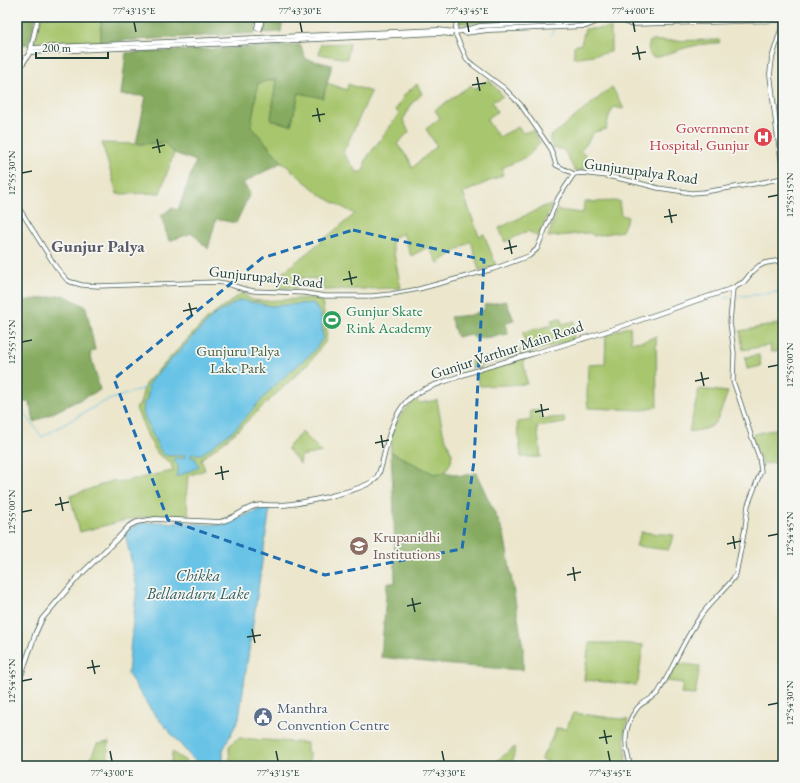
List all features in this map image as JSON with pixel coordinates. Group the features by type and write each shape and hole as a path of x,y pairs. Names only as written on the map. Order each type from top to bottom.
{"main road":[{"path":"17,73 30,50 38,17"},
{"path":"259,17 259,28 262,17"},
{"path":"30,50 438,30 455,32 480,26 730,17"},
{"path":"623,20 630,24 783,21 772,58 770,74 783,169"},
{"name":"Gunjur Varthur Main Road","path":"17,688 36,632 42,619 78,577 117,539 128,526 137,522 155,519 225,521 254,506 288,505 319,499 364,486 375,480 377,477 390,431 399,412 406,402 422,390 463,375 580,340 733,288 744,282 759,266 765,263 783,260"}],"street":[{"path":"457,17 455,32 467,60 504,88 520,104 549,146 556,165 574,174"},
{"name":"Gunjurupalya Road","path":"17,205 56,267 66,280 74,283 98,286 220,282 258,291 305,293 325,296 372,296 419,289 494,269 531,255 537,249 558,198 574,174 581,173 607,176 658,188 692,192 704,192 783,178"},
{"path":"631,766 626,742 627,731 631,719 639,706 654,698 658,694 700,616 709,604 731,582 736,574 748,505 760,471 759,457 733,381 734,353 730,322 730,308 733,288"}],"highlighted area":[{"path":"353,230 484,260 474,461 462,549 325,575 168,520 114,379 262,258"}],"green space":[{"path":"17,17 36,17 29,44 17,45"},
{"path":"41,17 101,17 101,42 34,45"},
{"path":"101,17 257,17 255,33 101,42"},
{"path":"265,17 283,17 281,32 263,33"},
{"path":"460,17 590,17 590,19 459,23"},
{"path":"611,28 611,52 574,58 574,46 581,44 585,29"},
{"path":"719,40 719,43 693,46 657,57 650,55 649,51 650,41"},
{"path":"350,43 347,59 319,54 321,44"},
{"path":"300,45 306,59 332,65 323,98 299,93 291,125 271,120 276,79 258,83 251,126 282,162 243,183 250,193 236,223 216,219 208,249 192,233 169,241 161,216 171,208 178,210 196,161 174,153 164,143 136,144 146,96 121,95 126,53"},
{"path":"276,79 271,120 291,125 299,92 323,98 327,83 347,90 348,84 371,92 343,153 357,172 363,172 366,159 399,114 396,110 404,95 417,84 422,94 413,102 403,120 409,132 397,144 409,159 412,168 437,146 426,129 440,118 435,110 471,85 474,89 489,80 503,96 492,102 497,112 486,119 499,137 518,127 523,133 533,130 540,143 528,156 502,168 503,175 463,193 479,236 484,234 496,266 479,270 471,241 438,263 428,247 411,256 403,233 391,239 401,288 323,290 323,279 299,278 298,288 277,288 282,273 355,214 322,196 282,162 251,126 258,83"},
{"path":"612,87 623,109 614,107 609,116 606,129 594,132 580,151 586,156 583,170 575,171 564,150 553,148 549,138"},
{"path":"102,143 164,143 174,153 160,193 117,194"},
{"path":"619,201 621,215 628,217 622,231 594,236 587,233 548,237 557,210 583,213 584,202"},
{"path":"552,205 538,237 528,231 505,242 499,228 545,206"},
{"name":"Gunjuru Palya Lake Park","path":"242,293 252,300 261,301 317,298 322,302 327,330 326,341 307,365 235,433 201,459 205,470 188,476 186,498 189,516 157,515 126,520 80,532 70,496 115,480 116,483 173,471 171,463 158,454 149,439 136,408 140,404 145,384 206,320"},
{"path":"64,295 86,307 95,350 90,353 100,390 34,422 30,402 17,402 17,302"},
{"path":"506,301 514,320 506,322 508,334 476,339 470,334 457,337 450,317 471,315 485,309 484,305"},
{"path":"561,318 562,324 574,321 573,340 472,368 471,361 526,349 523,332 553,325 551,320"},
{"path":"783,323 783,350 771,352 770,345 743,350 740,331"},
{"path":"630,326 631,342 644,341 656,336 657,407 644,410 588,408 588,365 605,364 606,335"},
{"path":"759,355 761,366 747,369 745,357"},
{"path":"523,358 527,384 480,386 476,373"},
{"path":"699,389 728,392 720,414 713,425 705,429 689,432"},
{"path":"416,399 420,403 437,400 443,432 452,454 451,462 445,472 434,474 391,452 391,441 394,427 407,407"},
{"path":"539,410 540,419 564,417 565,423 537,427 541,457 521,457 517,422 531,420 530,411"},
{"path":"783,427 783,462 762,464 752,435"},
{"path":"302,432 322,452 301,456 300,464 287,448"},
{"path":"391,452 434,474 445,472 462,476 476,473 504,533 523,648 523,670 452,665 381,657 387,583 395,583"},
{"path":"641,532 674,535 668,550 636,546"},
{"path":"589,643 643,645 638,682 636,685 584,680"},
{"path":"676,663 700,666 695,695 681,694 683,683 667,681"},
{"path":"573,713 628,720 624,734 627,766 568,766 541,760 557,728 566,729"},
{"path":"238,738 307,743 307,753 310,753 309,766 230,766 229,746"},
{"path":"109,742 107,766 87,766 97,744"},
{"path":"515,747 512,766 490,766"},
{"path":"172,752 193,766 112,766 113,759 171,763"}],"water":[{"name":"Gunjuru Palya Lake Park","path":"240,300 271,306 313,303 321,315 323,338 313,352 275,385 234,430 202,454 191,454 191,457 195,458 199,467 176,477 178,467 173,460 175,458 184,458 185,455 169,456 163,454 143,413 150,381 213,316"},
{"name":"Chikka Bellanduru Lake","path":"270,508 239,718 223,750 223,766 202,766 192,758 151,710 128,674 137,587 125,533 140,523 159,522 223,525 260,509"}],"waterway":[{"path":"551,35 554,28"},
{"path":"733,297 783,291"},
{"path":"725,298 730,297"},
{"path":"17,403 42,437 103,402 150,386"}],"place":[{"name":"Government Hospital, Gunjur","path":"763,137"},
{"name":"Gunjur Skate Rink Academy","path":"332,320"},
{"name":"Krupanidhi Institutions","path":"359,546"},
{"name":"Manthra Convention Centre","path":"263,717"}],"district":[{"name":"Gunjur Palya","path":"98,246"}]}
